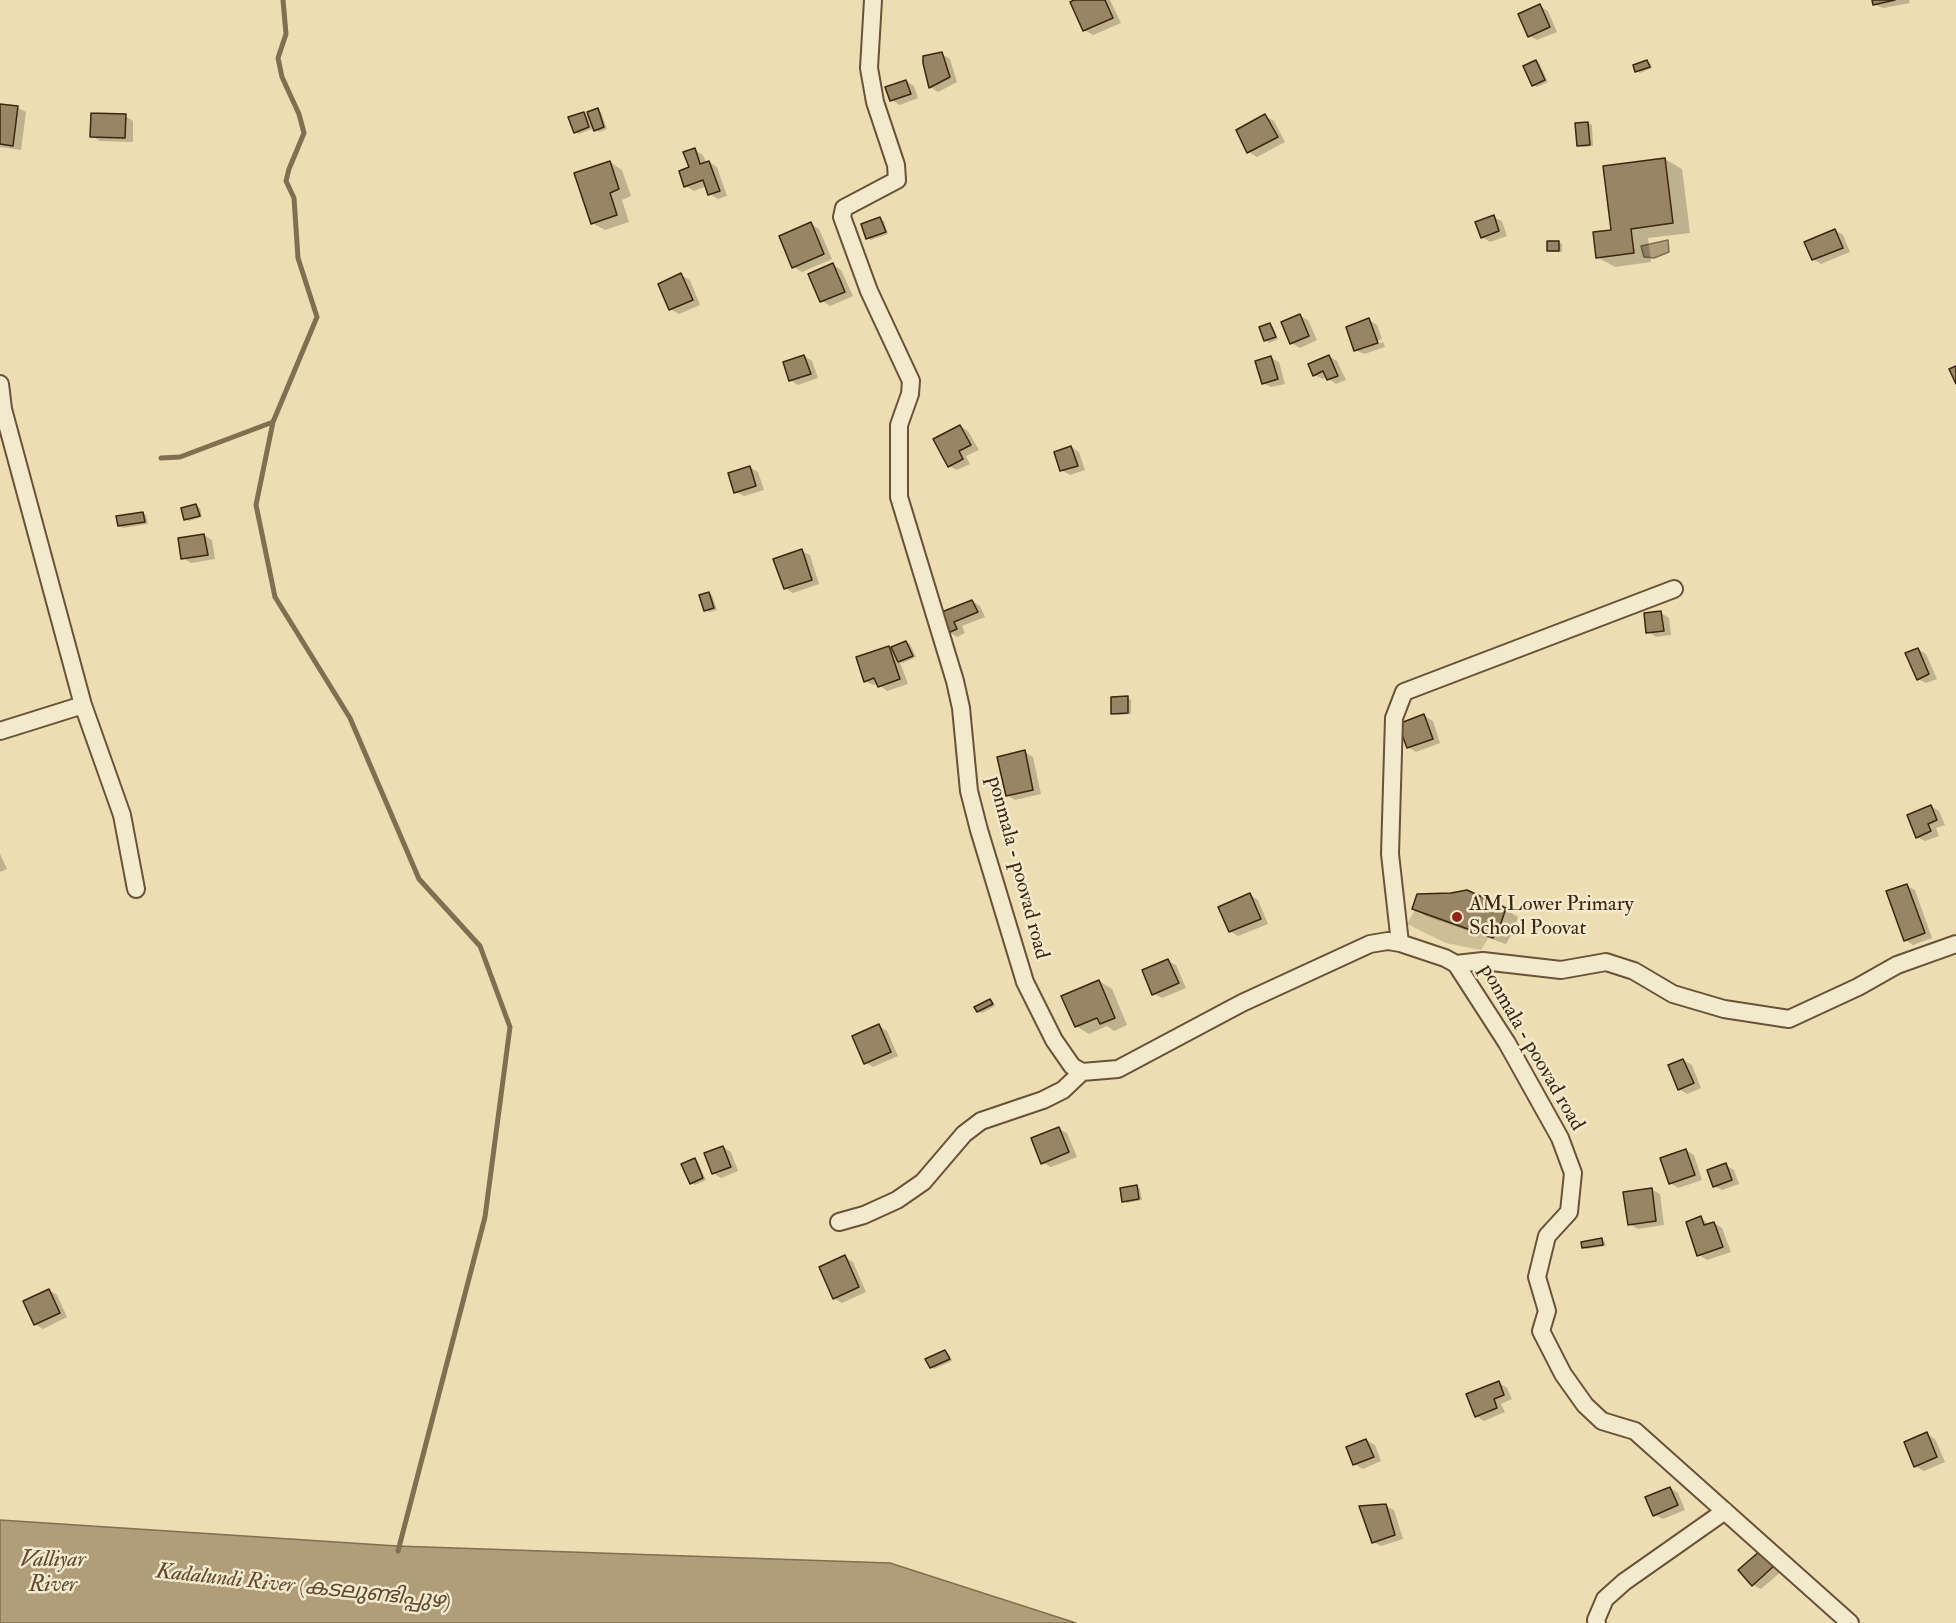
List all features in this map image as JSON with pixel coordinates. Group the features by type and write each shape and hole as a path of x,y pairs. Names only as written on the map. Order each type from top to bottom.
{"street":[{"name":"ponmala - poovad road","path":"873,0 869,68 875,102 897,165 897,180 844,208 842,217 869,291 910,381 910,394 899,425 899,497 955,681 961,708 969,791 980,830 1025,982 1054,1040 1072,1066 1082,1072 1118,1069 1242,1003 1370,945 1388,941 1445,958 1456,964 1507,1043 1560,1138 1573,1173 1569,1212 1546,1236 1537,1277 1547,1311 1541,1332 1563,1374 1585,1405 1602,1421 1635,1431 1725,1511"},
{"path":"0,384 3,409 83,705 122,815 135,889"},
{"path":"1400,944 1390,854 1394,718 1404,692 1674,589"},
{"path":"0,731 83,705"},
{"path":"1456,964 1483,961 1561,970 1606,962 1634,971 1673,994 1724,1009 1789,1019 1858,987 1897,965 1956,944"},
{"path":"839,1222 864,1215 897,1200 923,1182 964,1134 981,1120 1043,1100 1063,1090 1082,1072"},
{"path":"1597,1623 1596,1620 1605,1599 1624,1582 1725,1511 1850,1623"}],"shaded area":[{"path":"1415,910 1489,937 1481,950 1446,943 1407,924"}],"water":[{"path":"1668,240 1669,252 1654,258 1644,257 1641,246"},
{"name":"Valliyar River","path":"0,1520 397,1546 890,1563 1076,1623 0,1623"}],"building":[{"path":"1105,0 1113,18 1083,31 1070,2"},
{"path":"1872,0 1895,0 1873,5"},
{"path":"1540,4 1550,27 1528,37 1518,14"},
{"path":"942,52 950,77 929,88 923,56"},
{"path":"1536,60 1545,80 1532,86 1523,66"},
{"path":"1647,60 1650,67 1635,72 1633,65"},
{"path":"906,80 911,94 890,101 885,87"},
{"path":"0,104 18,106 13,146 0,144"},
{"path":"598,108 604,127 594,131 587,112"},
{"path":"584,112 589,127 574,133 568,117"},
{"path":"91,113 126,114 125,138 90,137"},
{"path":"1265,114 1278,137 1247,153 1236,130"},
{"path":"1588,122 1590,145 1577,146 1575,123"},
{"path":"695,148 700,164 709,161 720,191 708,195 703,180 684,187 679,171 689,167 683,152"},
{"path":"1665,158 1673,223 1631,229 1634,253 1596,258 1593,232 1611,230 1603,166"},
{"path":"610,161 619,189 610,193 617,215 591,224 574,173"},
{"path":"1494,215 1499,231 1481,238 1475,222"},
{"path":"880,217 886,232 866,239 861,224"},
{"path":"811,222 824,254 792,268 779,236"},
{"path":"1835,229 1843,248 1812,260 1804,242"},
{"path":"1547,241 1559,241 1559,251 1547,251"},
{"path":"833,263 845,292 820,302 808,274"},
{"path":"681,273 693,300 669,310 658,284"},
{"path":"1300,314 1309,336 1290,344 1281,322"},
{"path":"1369,318 1378,343 1354,351 1346,327"},
{"path":"1270,323 1276,337 1264,341 1259,327"},
{"path":"804,355 811,374 789,381 783,362"},
{"path":"1329,355 1338,376 1327,380 1323,371 1313,376 1308,364"},
{"path":"1271,356 1278,379 1262,384 1255,361"},
{"path":"1956,366 1956,384 1949,369"},
{"path":"960,425 971,445 959,451 963,459 948,467 933,439"},
{"path":"1071,446 1078,466 1060,471 1054,452"},
{"path":"750,466 756,486 734,493 728,473"},
{"path":"196,504 200,516 184,520 181,508"},
{"path":"143,512 145,522 118,526 116,516"},
{"path":"204,534 208,555 181,559 178,538"},
{"path":"802,549 812,580 784,589 773,559"},
{"path":"709,592 714,608 704,611 699,595"},
{"path":"972,600 978,612 954,622 957,629 948,633 939,613"},
{"path":"1661,611 1664,631 1646,633 1644,613"},
{"path":"906,641 913,656 898,662 891,647"},
{"path":"889,646 900,679 878,687 874,678 864,682 856,657"},
{"path":"1918,648 1929,674 1917,680 1905,653"},
{"path":"1128,696 1128,713 1111,714 1111,697"},
{"path":"1424,714 1433,739 1407,748 1398,724"},
{"path":"1025,750 1033,790 1006,796 997,757"},
{"path":"1931,805 1937,820 1928,824 1931,831 1916,838 1907,815"},
{"path":"1907,884 1925,933 1904,941 1886,891"},
{"path":"1467,890 1506,908 1493,938 1412,909 1417,894"},
{"path":"1250,893 1261,919 1229,932 1218,907"},
{"path":"1168,959 1179,983 1152,995 1142,970"},
{"path":"1099,980 1115,1018 1100,1024 1097,1018 1075,1027 1061,996"},
{"path":"990,999 993,1004 977,1012 974,1007"},
{"path":"879,1024 891,1052 864,1064 852,1036"},
{"path":"1683,1059 1694,1083 1678,1090 1668,1065"},
{"path":"1059,1127 1069,1152 1041,1164 1031,1138"},
{"path":"723,1146 731,1167 712,1174 704,1153"},
{"path":"1686,1149 1695,1175 1669,1184 1660,1158"},
{"path":"695,1158 703,1178 690,1184 681,1164"},
{"path":"1726,1163 1732,1180 1713,1187 1707,1170"},
{"path":"1137,1185 1139,1199 1122,1202 1120,1188"},
{"path":"1652,1188 1656,1221 1628,1225 1623,1192"},
{"path":"1701,1216 1704,1225 1714,1222 1723,1247 1697,1256 1686,1222"},
{"path":"1602,1238 1603,1245 1582,1248 1581,1242"},
{"path":"845,1255 859,1287 833,1299 819,1267"},
{"path":"49,1289 60,1313 34,1325 23,1301"},
{"path":"945,1350 950,1359 930,1368 925,1359"},
{"path":"1499,1381 1504,1395 1494,1399 1497,1408 1475,1417 1466,1394"},
{"path":"1927,1432 1937,1457 1914,1467 1904,1442"},
{"path":"1366,1439 1374,1457 1353,1465 1346,1447"},
{"path":"1670,1487 1678,1505 1653,1516 1645,1497"},
{"path":"1386,1504 1395,1535 1372,1543 1359,1506"},
{"path":"1761,1550 1775,1565 1752,1586 1738,1570"}],"waterway":[{"path":"283,0 286,34 278,58 282,77 299,114 304,133 286,181 294,198 298,258 317,317 273,422 256,505 275,597 350,718 419,879 480,946 510,1027 485,1217 398,1551"},
{"path":"161,458 180,457 273,422"}],"place":[{"name":"AM Lower Primary School Poovat","path":"1457,917"}],"water label":[{"name":"Kadalundi River (കടലുണ്ടിപ്പുഴ)","path":"303,1588"}]}
